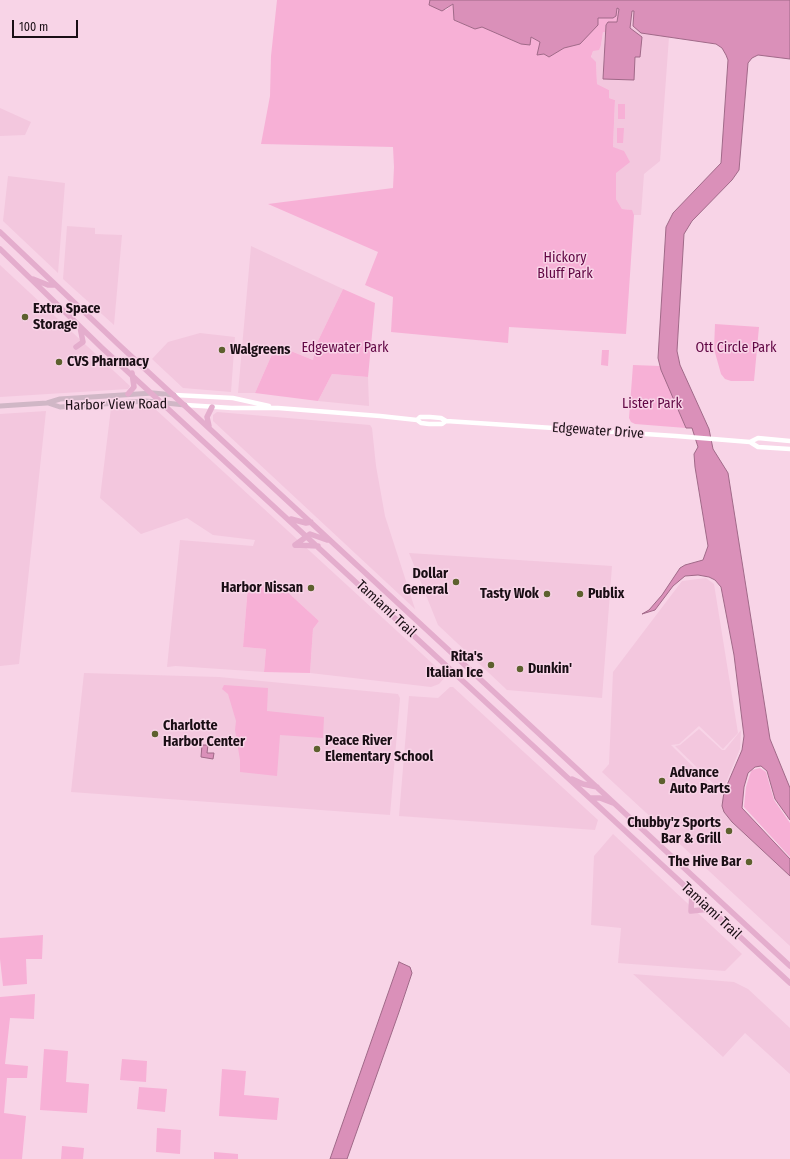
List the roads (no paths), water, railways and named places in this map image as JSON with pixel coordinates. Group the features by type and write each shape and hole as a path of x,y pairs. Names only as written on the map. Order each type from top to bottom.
{"main road":[{"name":"Tamiami Trail","path":"0,232 55,285 209,426 790,966"},
{"name":"Tamiami Trail","path":"0,249 80,326 790,984"},
{"path":"29,277 44,284 55,285"},
{"path":"76,347 83,342 80,326"},
{"path":"128,394 134,387 131,373"},
{"name":"Harbor View Road","path":"0,406 47,403 60,399 128,394 153,393 175,395"},
{"name":"Harbor View Road","path":"47,403 60,407 161,401 186,405"},
{"path":"209,426 207,417 212,407"},
{"path":"287,517 299,522 311,522"},
{"path":"318,546 295,545 306,536 315,534 332,541"},
{"path":"568,778 596,787"},
{"path":"590,798 600,798 615,804"},
{"path":"692,893 691,911 710,909"}],"street":[{"name":"Edgewater Drive","path":"175,395 233,398 278,408"},
{"name":"Edgewater Drive","path":"186,405 278,408 417,420 420,417 430,417 441,418 446,421 750,442 758,447 790,449"},
{"name":"Edgewater Drive","path":"750,442 758,438 790,441"}],"place":[{"name":"Extra Space Storage","path":"25,317"},
{"name":"Walgreens","path":"222,350"},
{"name":"CVS Pharmacy","path":"59,362"},
{"name":"Dollar General","path":"456,582"},
{"name":"Harbor Nissan","path":"311,588"},
{"name":"Tasty Wok","path":"547,594"},
{"name":"Publix","path":"580,594"},
{"name":"Rita's Italian Ice","path":"491,665"},
{"name":"Dunkin'","path":"520,669"},
{"name":"Charlotte Harbor Center","path":"155,734"},
{"name":"Peace River Elementary School","path":"317,749"},
{"name":"Advance Auto Parts","path":"662,781"},
{"name":"Chubby'z Sports Bar & Grill","path":"729,831"},
{"name":"The Hive Bar","path":"749,862"}],"park label":[{"name":"Hickory Bluff Park","path":"565,266"},
{"name":"Edgewater Park","path":"345,348"},
{"name":"Ott Circle Park","path":"736,348"},
{"name":"Lister Park","path":"652,404"}]}
